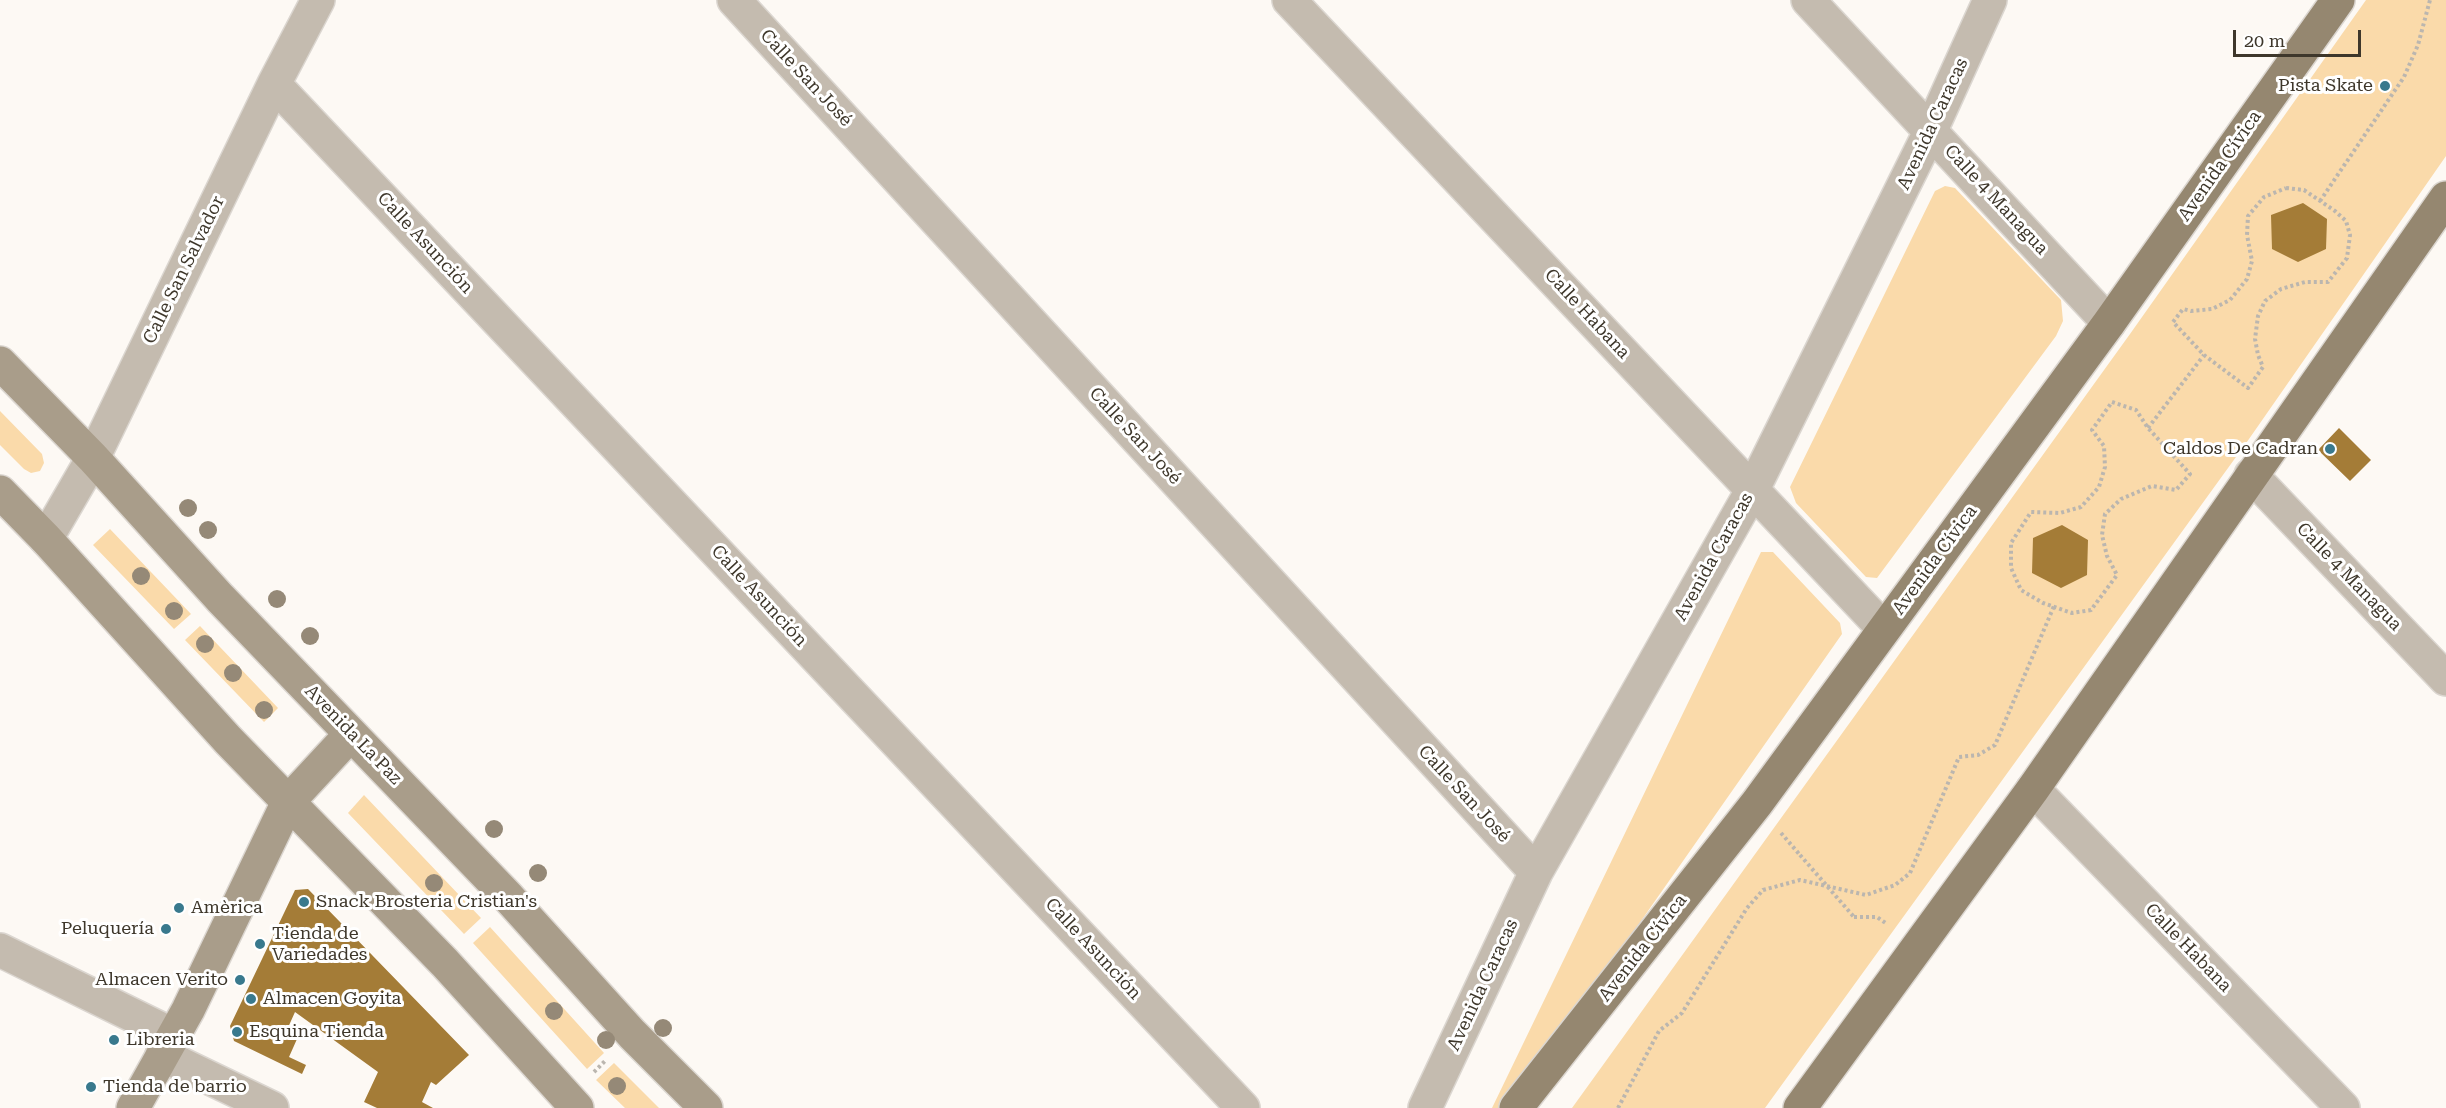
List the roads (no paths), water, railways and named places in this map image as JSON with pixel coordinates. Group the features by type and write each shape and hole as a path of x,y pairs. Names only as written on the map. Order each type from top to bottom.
{"main road":[{"name":"Avenida Cívica","path":"1516,1108 1757,803 2109,323 2329,4"},
{"path":"1802,1107 2032,789 2446,198"},
{"name":"Avenida La Paz","path":"0,363 93,458 220,598 509,898 632,1034 706,1108"},
{"path":"0,492 46,539 228,740 445,963 577,1108"},
{"path":"133,1108 188,1010 288,802 351,734"}],"street":[{"name":"Calle San Salvador","path":"46,539 93,458 274,84 318,0"},
{"name":"Calle San José","path":"734,0 1536,872"},
{"name":"Calle Habana","path":"1289,0 1884,629"},
{"name":"Calle 4 Managua","path":"1808,0 1932,130 2109,323"},
{"name":"Avenida Caracas","path":"1425,1108 1536,872 1753,489 1932,130 1990,0"},
{"name":"Calle Asunción","path":"274,84 1243,1108"},
{"name":"Calle 4 Managua","path":"2251,475 2446,680"},
{"name":"Calle Habana","path":"2032,789 2343,1108"},
{"path":"0,950 168,1045 272,1108"}],"place":[{"name":"Pista Skate","path":"2385,86"},
{"name":"Caldos De Cadran","path":"2330,449"},
{"name":"Snack Brosteria Cristian's","path":"304,902"},
{"name":"Amèrica","path":"179,908"},
{"name":"Peluquería","path":"166,929"},
{"name":"Tienda de Variedades","path":"260,944"},
{"name":"Almacen Verito","path":"240,980"},
{"name":"Almacen Goyita","path":"251,999"},
{"name":"Esquina Tienda","path":"237,1032"},
{"name":"Libreria","path":"114,1040"},
{"name":"Tienda de barrio","path":"91,1087"}]}
